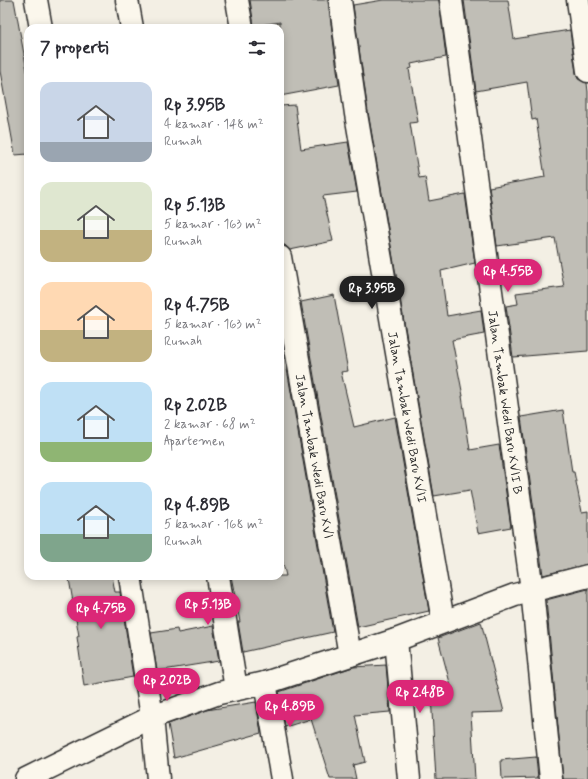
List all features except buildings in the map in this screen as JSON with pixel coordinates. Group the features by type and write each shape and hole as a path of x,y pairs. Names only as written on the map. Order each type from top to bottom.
{"street":[{"path":"36,0 40,24"},
{"path":"126,0 131,24"},
{"path":"237,0 241,24"},
{"name":"Jalan Tambak Wedi Baru XVII","path":"340,0 356,114 442,621"},
{"name":"Jalan Tambak Wedi Baru XVII B","path":"451,0 532,590 551,779"},
{"path":"578,0 586,35 588,72"},
{"name":"Jalan Tambak Wedi Baru XVI","path":"284,280 350,655"},
{"path":"26,779 152,717 219,693 265,683 396,640 442,621 532,590 588,576"},
{"path":"131,580 152,717 158,779"},
{"path":"219,580 236,689"},
{"path":"396,640 409,779"},
{"path":"265,683 282,779"}]}
